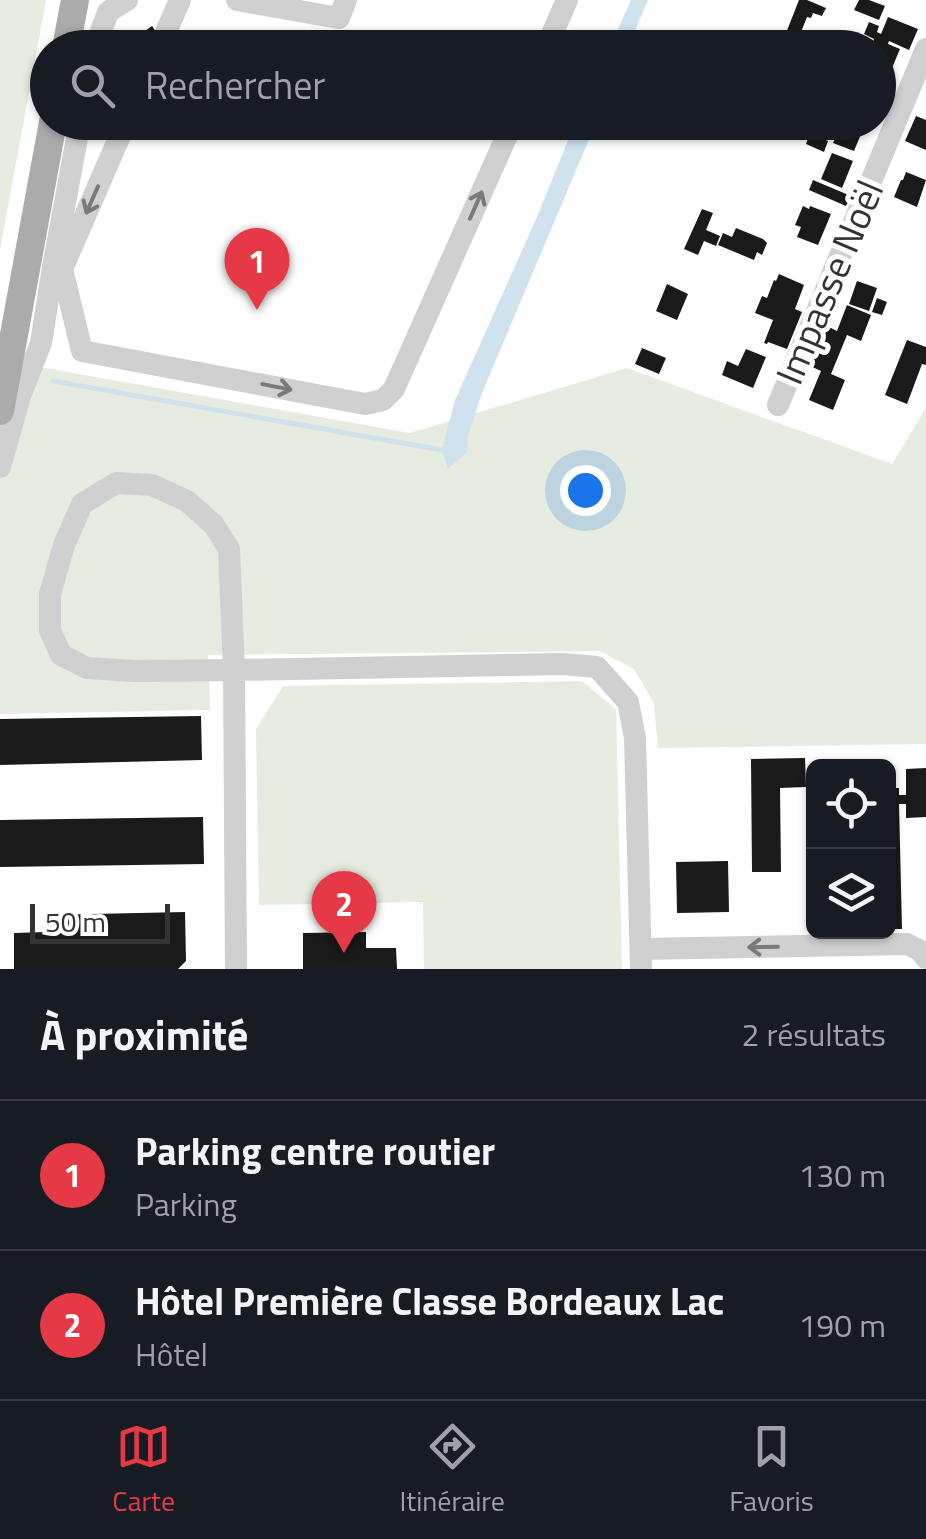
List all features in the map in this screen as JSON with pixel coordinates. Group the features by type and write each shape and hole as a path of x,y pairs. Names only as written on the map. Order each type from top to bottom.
{"main road":[{"path":"69,30 75,0"},
{"path":"0,411 48,266 52,140"}],"street":[{"path":"102,30 108,12 127,0"},
{"path":"163,30 180,0"},
{"path":"237,0 339,18 346,0"},
{"path":"554,30 567,0"},
{"name":"Impasse Noël","path":"896,122 926,50"},
{"path":"0,467 20,396 41,343 48,266 76,140"},
{"path":"48,266 116,140"},
{"path":"41,343 365,404 383,400 394,389 504,140"},
{"name":"Impasse Noël","path":"778,404 888,140"},
{"path":"48,266 82,351"},
{"path":"236,969 234,670 229,549 214,525 188,501 152,485 116,483 82,504 64,545 50,594 50,630 62,656 86,668 134,671 234,670 563,664 598,667 628,702 635,738 641,959 907,944 926,958"}],"shaded area":[{"path":"0,0 46,0 40,30 30,30 30,87 0,250"},
{"path":"0,360 410,433 627,368 892,464 926,408 926,744 658,748 654,703 634,669 599,651 208,655 210,710 0,714"},
{"path":"582,681 616,709 622,969 424,969 423,902 259,905 256,729 283,686"}],"water":[{"path":"631,0 648,0 635,30 618,30"},
{"path":"568,140 589,140 482,393 467,452 448,469 442,450 455,400"}],"building":[{"path":"799,0 826,8 822,16 813,13 811,18 807,17 802,30 787,30"},
{"path":"859,0 885,6 879,20 854,10"},
{"path":"888,17 918,29 909,50 896,44 896,30 883,30"},
{"path":"869,22 879,26 878,30 866,30"},
{"path":"916,116 926,120 926,150 905,141"},
{"path":"807,140 828,141 824,152 806,144"},
{"path":"834,140 859,140 854,151 833,143"},
{"path":"832,153 853,161 842,188 821,179"},
{"path":"906,172 926,180 917,207 894,197"},
{"path":"813,180 851,196 846,206 809,190"},
{"path":"803,206 831,214 818,245 797,237 801,227 795,225"},
{"path":"702,209 713,213 706,230 720,236 716,246 704,241 698,255 684,249"},
{"path":"736,228 767,243 762,255 757,252 754,260 718,245 723,233 732,237"},
{"path":"779,274 804,285 795,309 802,312 787,349 764,343 773,320 755,313"},
{"path":"857,281 877,288 869,311 849,304"},
{"path":"667,284 688,294 677,320 656,311"},
{"path":"877,298 887,302 882,315 872,312"},
{"path":"847,305 871,315 861,341 847,335 831,374 845,380 833,410 809,400 821,371 810,366 827,326 837,331"},
{"path":"907,340 926,347 926,365 922,364 907,404 885,395"},
{"path":"642,348 666,358 659,374 635,364"},
{"path":"746,349 766,357 753,388 722,375 727,361 738,366"},
{"path":"201,716 202,760 0,765 0,719"},
{"path":"805,758 806,787 780,788 781,872 752,872 751,759"},
{"path":"926,768 926,817 906,818 906,804 899,804 902,929 896,929 896,788 899,795 906,795 906,769"},
{"path":"203,817 204,864 0,867 0,820"},
{"path":"728,861 729,912 677,913 676,862"},
{"path":"185,912 186,961 178,969 14,969 14,933 46,932 46,915"},
{"path":"366,932 366,948 396,948 397,969 303,969 303,933"}],"waterway":[{"path":"53,381 442,450"}],"place":[{"name":"Parking centre routier","path":"257,310"},
{"name":"Hôtel Première Classe Bordeaux Lac","path":"344,953"}]}
